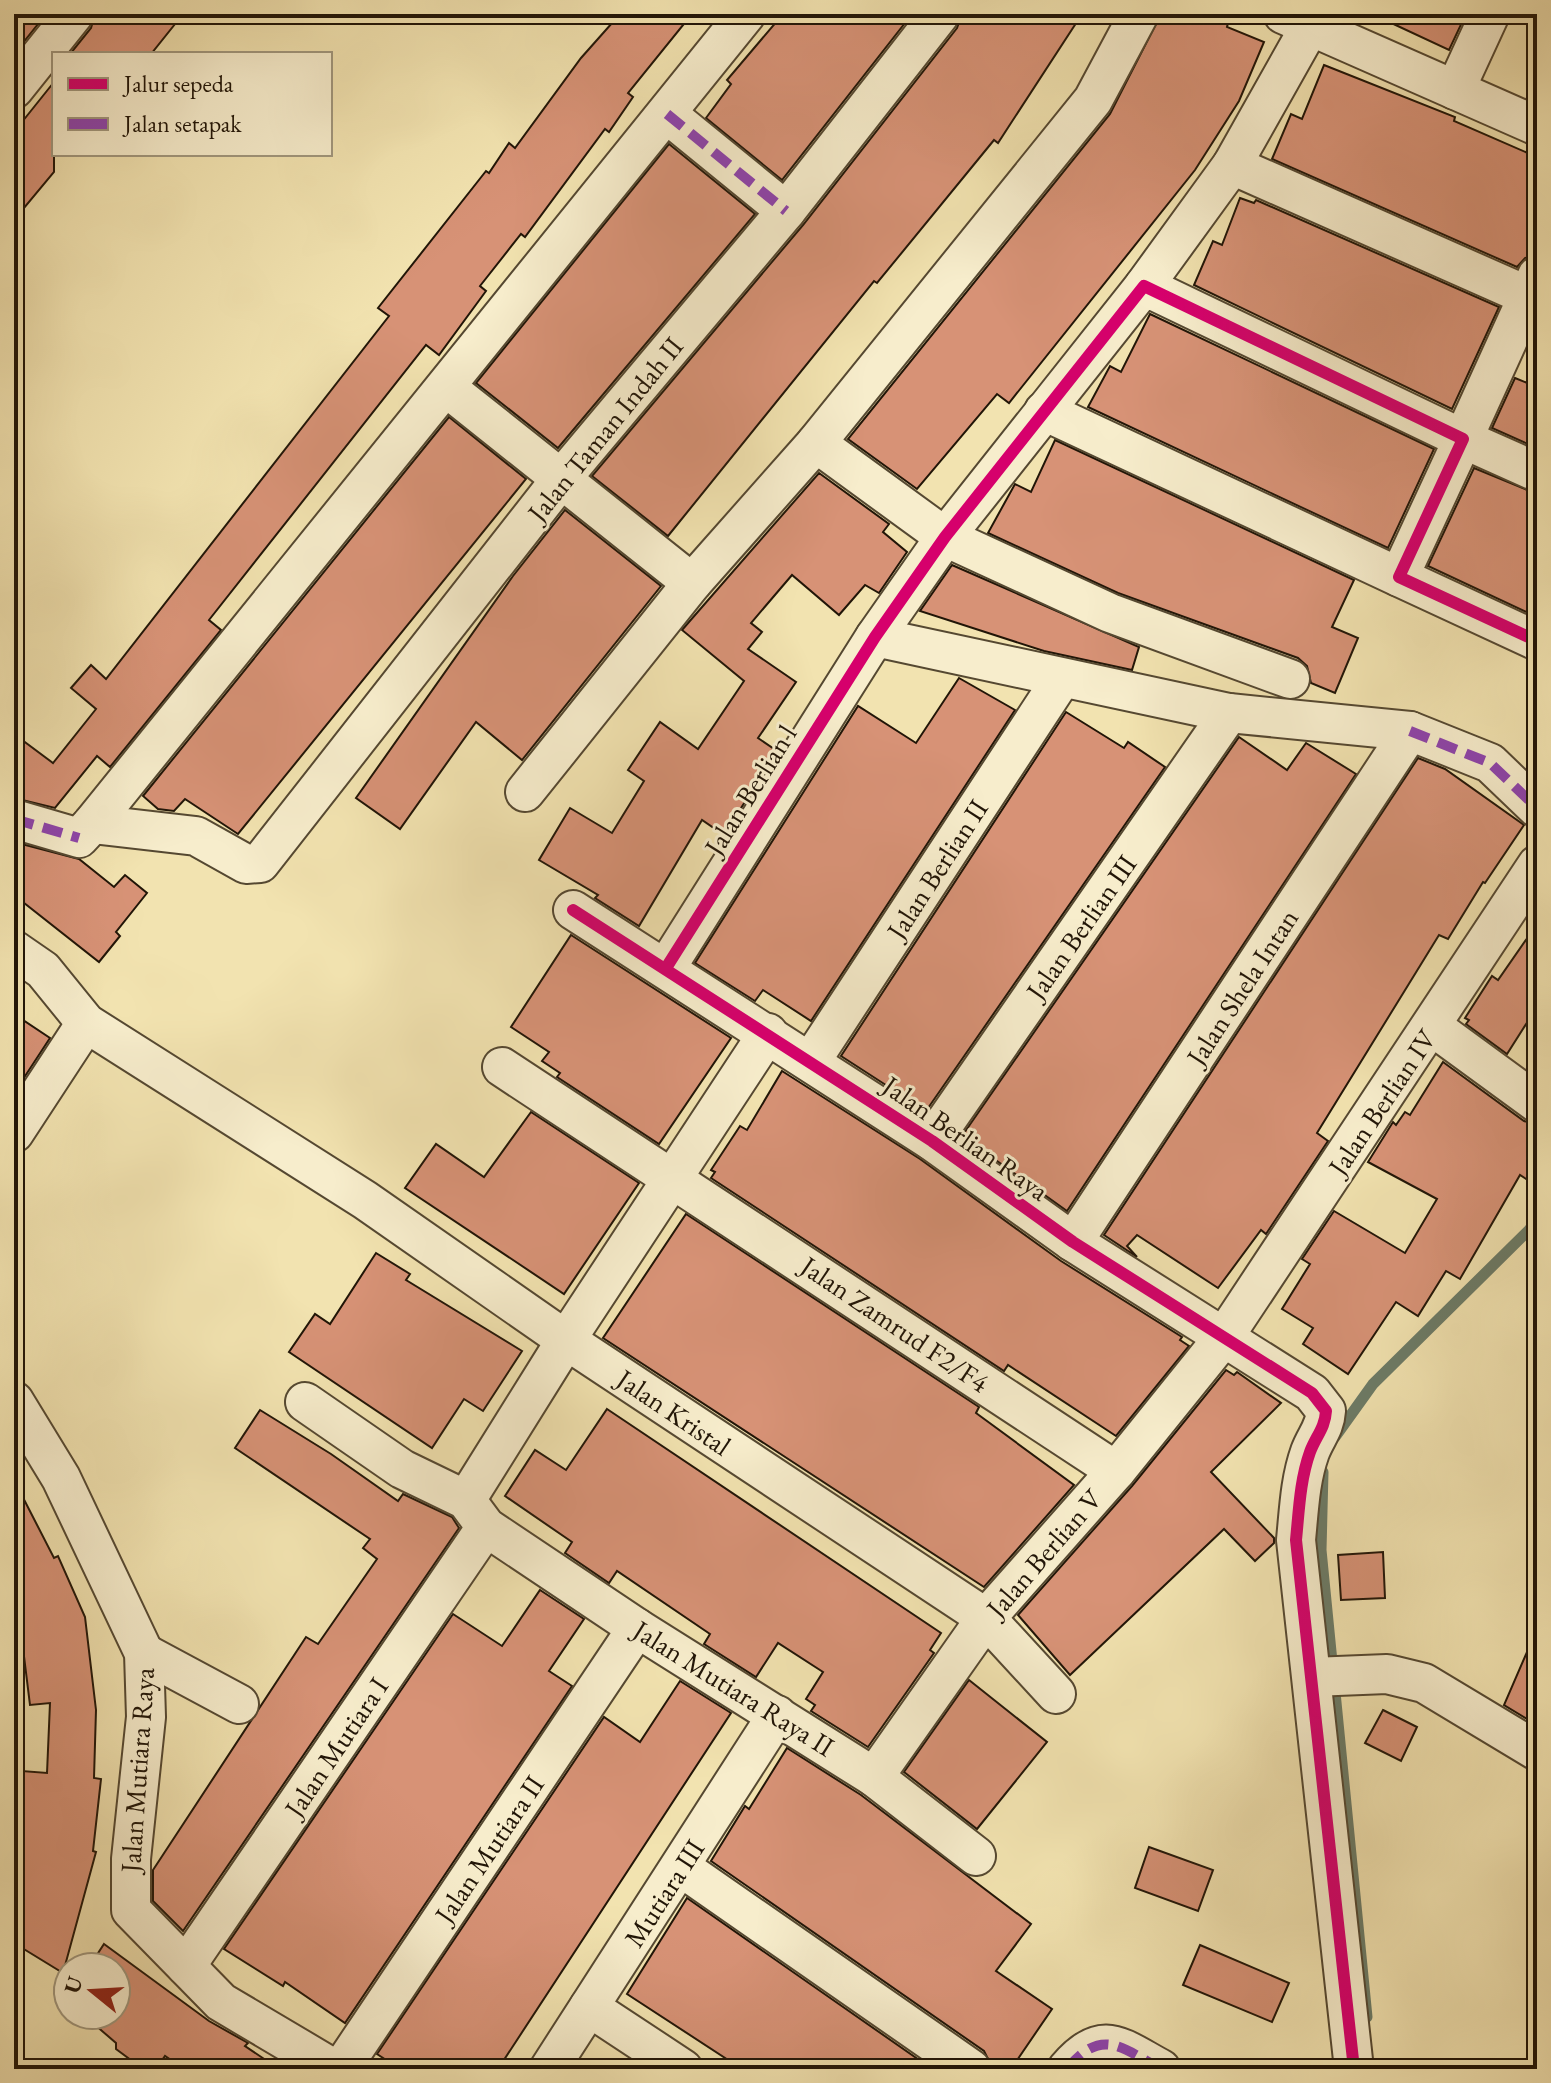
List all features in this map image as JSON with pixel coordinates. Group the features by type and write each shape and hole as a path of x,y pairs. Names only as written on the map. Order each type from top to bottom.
{"street":[{"path":"14,89 74,14"},
{"path":"14,819 79,838 92,824 746,14"},
{"name":"Jalan Taman Indah II","path":"92,824 196,836 246,864 260,863 561,479 786,211 940,14"},
{"path":"525,792 692,583 816,443 1093,100 1139,14"},
{"path":"1455,90 1490,14"},
{"path":"1304,18 1537,126"},
{"name":"Jalan Berlian l","path":"666,968 875,637 945,537 1144,286 1232,165 1304,18"},
{"path":"667,114 786,211"},
{"path":"1232,165 1534,291 1399,577"},
{"path":"1144,286 1537,472"},
{"path":"447,388 692,583"},
{"path":"1044,411 1537,641"},
{"path":"816,443 945,537 1110,613 1290,679"},
{"path":"875,637 1229,713 1410,731 1490,763 1537,808"},
{"name":"Jalan Berlian II","path":"811,1061 1062,678"},
{"name":"Jalan Berlian III","path":"932,1141 1229,713"},
{"name":"Jalan Shela Intan","path":"1073,1242 1410,731"},
{"name":"Jalan Berlian IV","path":"1224,1337 1433,1027 1537,865"},
{"name":"Jalan Berlian Raya","path":"573,910 932,1141 1073,1242 1312,1393 1326,1411 1325,1427 1311,1450 1301,1485 1296,1540 1325,1676"},
{"name":"Jalan Kristal","path":"14,950 43,970 86,1023 365,1200 566,1340 986,1618 1056,1694"},
{"path":"14,1133 86,1023"},
{"path":"1433,1027 1537,1103"},
{"name":"Jalan Mutiara I","path":"186,1966 476,1514 566,1340 768,1033"},
{"name":"Jalan Zamrud F2/F4","path":"502,1067 674,1177 1116,1471"},
{"name":"Jalan Berlian V","path":"874,1777 986,1618 1116,1471 1224,1337"},
{"name":"Jalan Mutiara Raya","path":"14,1401 61,1478 144,1653 146,1717 128,1903 135,1916 221,2002 334,2069"},
{"path":"305,1402 402,1469 476,1514"},
{"name":"Jalan Mutiara Raya II","path":"476,1514 637,1628 874,1777 976,1856"},
{"name":"Jalan Mutiara II","path":"341,2069 637,1628"},
{"path":"144,1653 239,1704"},
{"path":"1354,2069 1325,1676 1387,1674 1424,1683 1537,1751"},
{"name":"Mutiara III","path":"549,2069 682,1868 777,1715"},
{"path":"682,1868 971,2069"},
{"path":"589,2007 683,2069"},
{"path":"1067,2069 1082,2050 1104,2043 1116,2045 1161,2069"}],"building":[{"path":"14,14 46,14 18,49 14,46"},
{"path":"95,14 183,14 153,52 72,52 91,28"},
{"path":"620,14 692,14 628,93 633,97 609,132 605,129 525,237 521,234 480,286 486,291 439,355 426,345 209,620 221,630 110,767 97,756 55,808 14,798 14,734 53,763 96,709 71,688 91,665 106,679 389,316 378,308 486,171 489,173 509,143 515,148 581,58"},
{"path":"783,14 912,14 782,180 706,118 731,84 727,80"},
{"path":"962,14 1082,14 998,143 994,140 877,283 874,281 668,536 592,476 803,225 957,28"},
{"path":"1161,14 1197,14 1228,23 1227,27 1264,42 1239,101 1195,170 1009,403 997,394 917,489 848,439 1110,114"},
{"path":"1372,14 1466,14 1449,50"},
{"path":"1324,65 1455,117 1454,121 1537,157 1537,254 1525,258 1517,267 1272,159 1291,114 1302,119"},
{"path":"52,84 54,172 14,220 14,132"},
{"path":"669,144 755,214 558,448 476,383"},
{"path":"1240,198 1254,203 1256,200 1499,307 1452,409 1194,285 1213,241 1222,245"},
{"path":"1150,314 1434,449 1388,548 1088,407 1110,366 1121,372"},
{"path":"1515,378 1537,387 1537,448 1492,428"},
{"path":"449,417 526,479 238,834 185,799 174,811 158,809 143,796"},
{"path":"1055,440 1354,580 1332,627 1358,638 1335,693 1311,683 1307,666 1298,658 1118,593 988,533 1015,484 1031,492"},
{"path":"1474,468 1537,494 1537,617 1428,566"},
{"path":"819,473 889,524 883,532 907,552 879,593 865,585 839,615 792,575 751,623 762,632 748,649 796,682 758,738 777,751 724,835 702,820 639,926 595,898 598,895 539,860 570,808 612,833 644,781 628,770 660,722 698,749 744,681 682,630"},
{"path":"565,510 661,586 522,760 476,722 400,829 356,798 513,576"},
{"path":"952,565 1139,647 1132,670 1044,651 920,611"},
{"path":"959,678 1015,710 811,1021 763,990 755,1001 695,963 858,706 916,743"},
{"path":"1066,712 1124,748 1128,742 1165,767 926,1111 841,1056"},
{"path":"1239,737 1287,770 1306,743 1356,774 1067,1211 962,1136"},
{"path":"1418,758 1445,769 1524,825 1483,882 1448,939 1439,935 1317,1133 1328,1141 1266,1234 1261,1230 1218,1288 1137,1235 1127,1246 1137,1257 1104,1235"},
{"path":"14,842 79,859 114,887 125,875 147,893 116,932 120,936 99,962 14,895"},
{"path":"1537,924 1537,1007 1507,1054 1466,1024 1469,1020 1465,1018 1492,976 1498,980"},
{"path":"571,935 731,1038 659,1144 557,1077 560,1073 542,1061 549,1052 511,1027"},
{"path":"14,1014 50,1038 14,1093"},
{"path":"1443,1062 1524,1121 1537,1125 1537,1186 1520,1175 1460,1279 1446,1271 1418,1316 1396,1302 1348,1374 1303,1344 1313,1328 1282,1309 1310,1264 1302,1259 1334,1211 1405,1253 1437,1199 1368,1162 1393,1122 1396,1125 1405,1112 1410,1115"},
{"path":"782,1071 920,1159 1061,1261 1182,1337 1180,1340 1189,1346 1116,1436 1008,1365 1004,1371 711,1178 715,1172 711,1170 740,1126 747,1130"},
{"path":"531,1112 639,1183 564,1294 405,1188 436,1144 484,1177"},
{"path":"686,1214 979,1407 976,1413 1074,1485 984,1587 603,1338"},
{"path":"376,1253 410,1274 406,1280 522,1351 483,1411 464,1399 432,1448 289,1352 315,1314 330,1324"},
{"path":"1226,1370 1234,1375 1237,1372 1281,1403 1211,1472 1274,1538 1274,1543 1255,1561 1224,1529 1070,1675 1018,1615 1132,1486"},
{"path":"607,1409 941,1633 930,1650 934,1653 868,1747 811,1711 815,1705 806,1699 823,1672 778,1643 756,1677 704,1644 710,1634 617,1571 609,1583 565,1553 572,1542 505,1496 535,1450 566,1470"},
{"path":"260,1410 398,1501 403,1494 452,1517 459,1528 183,1931 153,1901 153,1870 306,1637 318,1644 377,1559 363,1548 370,1539 235,1448"},
{"path":"14,1480 54,1558 58,1556 85,1617 96,1710 94,1778 101,1779 93,1851 96,1852 69,1951 52,1951 52,1966 14,1943 14,1836 22,1771 47,1773 50,1703 30,1705 21,1632 14,1615"},
{"path":"1383,1552 1385,1598 1341,1600 1338,1555"},
{"path":"540,1590 584,1619 549,1671 572,1686 345,2023 285,1982 283,1986 224,1949 453,1614 502,1646"},
{"path":"1537,1629 1537,1725 1504,1705"},
{"path":"969,1680 1047,1742 977,1829 904,1772"},
{"path":"680,1681 731,1713 498,2069 400,2069 377,2054 604,1717 640,1742"},
{"path":"1383,1710 1417,1727 1401,1761 1365,1743"},
{"path":"787,1748 861,1795 1031,1924 996,1971 1052,2009 1011,2069 993,2069 984,2051 711,1861 745,1806 749,1809"},
{"path":"1149,1847 1213,1870 1198,1911 1135,1888"},
{"path":"687,1898 932,2069 742,2069 627,1994"},
{"path":"104,1944 114,1951 99,1951"},
{"path":"1200,1945 1289,1983 1272,2022 1183,1985"},
{"path":"132,1965 209,2021 248,2043 245,2046 279,2069 184,2069 165,2056 156,2069 143,2069 116,2049 116,2043 102,2031 132,2031"}],"waterway":[{"path":"1335,1437 1373,1384 1537,1222"},
{"path":"1323,1472 1321,1550 1367,2017"}],"marked path":[{"path":"667,114 786,211"},
{"path":"1410,731 1490,763 1537,808"},
{"path":"14,819 79,838"},
{"path":"1067,2069 1079,2056 1101,2045 1122,2048 1161,2069"}],"cycle path":[{"path":"666,968 875,637 945,537 1144,286 1463,439 1399,577 1537,641"},
{"path":"573,910 932,1141 1073,1242 1312,1393 1326,1411 1304,1473 1296,1540 1354,2069"}]}
